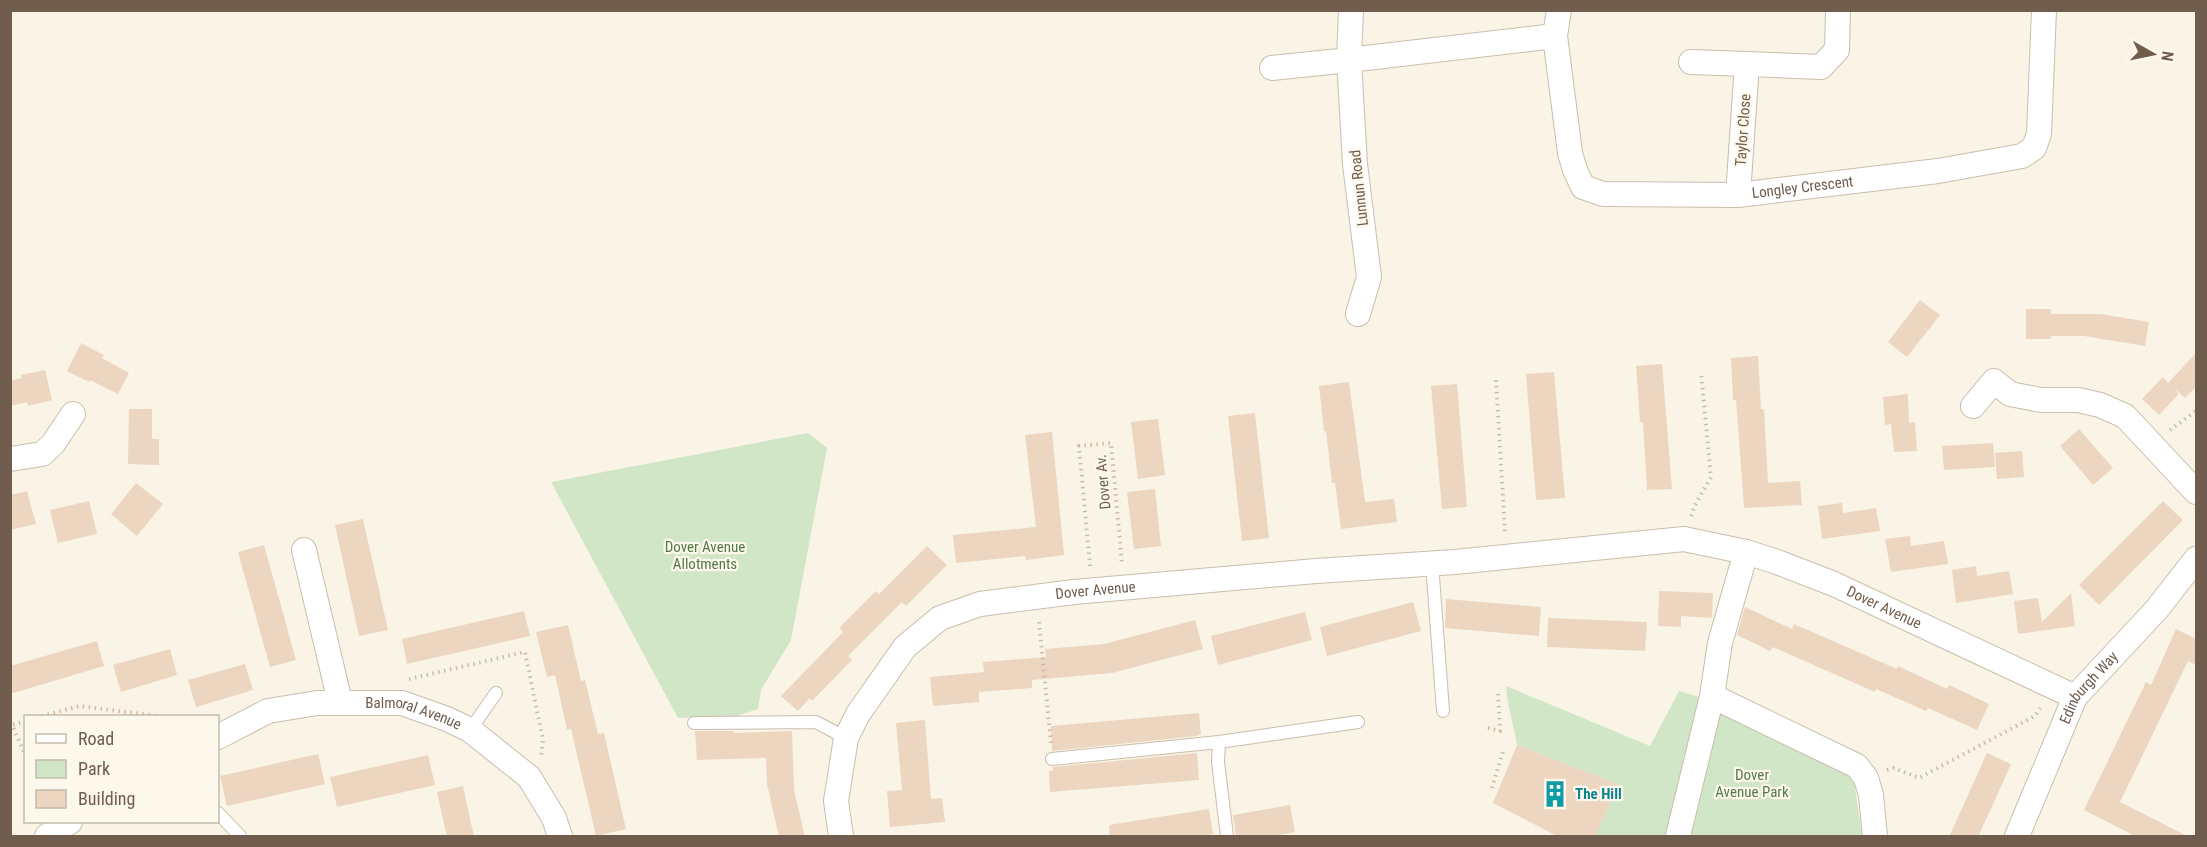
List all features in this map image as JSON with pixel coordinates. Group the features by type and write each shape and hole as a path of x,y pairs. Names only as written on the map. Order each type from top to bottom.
{"street":[{"name":"Lunnun Road","path":"1351,10 1348,60 1355,164 1369,277 1359,314"},
{"name":"Longley Crescent","path":"1559,10 1555,36 1570,153 1583,187 1603,194 1738,195 1938,171 2022,156 2034,148 2039,134 2044,10"},
{"path":"1691,62 1821,67 1837,50 1838,10"},
{"path":"1272,68 1555,36"},
{"name":"Taylor Close","path":"1738,195 1747,64"},
{"path":"1973,406 1994,381 2010,394 2041,400 2078,400 2100,405 2125,416 2196,492"},
{"path":"10,459 42,454 73,414"},
{"name":"Dover Avenue","path":"841,837 836,801 846,738 858,714 905,647 940,618 980,604 1037,597 1506,557 1684,539 1777,561 1834,584 2075,697"},
{"path":"304,550 340,702"},
{"path":"1678,837 1712,696 1720,643 1746,552"},
{"name":"Edinburgh Way","path":"2021,835 2075,697 2157,609 2196,559"},
{"path":"1712,696 1857,766 1866,778 1871,795 1875,837"},
{"name":"Balmoral Avenue","path":"219,736 268,711 317,703 402,703 470,730 529,777 554,818 560,837"},
{"path":"47,837 68,823"}],"lane":[{"path":"1432,563 1443,711"},
{"path":"470,730 496,693"},
{"path":"694,723 816,722 846,738"},
{"path":"1052,759 1219,742 1358,722"},
{"path":"1219,742 1217,752 1227,837"},
{"path":"219,814 240,837"}],"path":[{"path":"1684,539 1695,505 1711,477 1701,372"},
{"path":"1496,380 1506,557"},
{"name":"Dover Av.","path":"1092,591 1079,446 1111,442 1125,588"},
{"path":"1037,597 1052,759"},
{"path":"1866,778 1894,768 1919,778 2036,716 2052,686"},
{"path":"1488,728 1500,731 1498,691"},
{"path":"49,715 80,706 143,715"},
{"path":"24,722 12,725 24,752"},
{"path":"1492,789 1504,748"}],"green space":[{"name":"Dover Avenue Allotments","path":"808,433 827,448 791,640 761,690 758,709 736,716 678,718 551,482"},
{"path":"1506,686 1650,746 1679,691 1705,699 1666,836 1595,836 1618,784 1517,745"},
{"name":"Dover Avenue Park","path":"1716,707 1846,770 1854,780 1862,836 1684,836"}],"building":[{"path":"1920,300 1940,315 1907,357 1888,342"},
{"path":"2026,309 2051,309 2051,314 2100,314 2149,322 2145,346 2084,336 2026,339"},
{"path":"81,343 104,355 102,358 129,373 118,394 67,371"},
{"path":"2196,353 2196,387 2185,398 2173,387 2179,394 2159,415 2142,399 2163,377 2168,383"},
{"path":"1758,356 1761,409 1764,409 1768,483 1800,481 1802,505 1744,508 1731,358"},
{"path":"1662,364 1672,489 1647,490 1643,422 1640,422 1636,366"},
{"path":"45,370 52,400 28,406 27,402 10,406 10,381 21,378 21,375"},
{"path":"1554,372 1565,498 1536,500 1526,374"},
{"path":"1349,382 1365,502 1394,499 1397,522 1341,529 1335,483 1332,483 1326,431 1324,431 1319,386"},
{"path":"1457,384 1467,507 1442,509 1431,386"},
{"path":"1908,394 1909,423 1915,422 1917,451 1894,452 1891,424 1885,425 1883,397"},
{"path":"129,409 152,409 152,439 159,439 159,465 128,464"},
{"path":"1255,413 1269,538 1242,541 1228,416"},
{"path":"1158,419 1165,475 1138,479 1131,422"},
{"path":"2079,429 2113,468 2093,485 2060,446"},
{"path":"1052,432 1064,555 1026,560 1025,556 956,563 953,535 1036,527 1025,435"},
{"path":"1993,443 1995,467 1944,470 1942,446"},
{"path":"2022,451 2024,477 1997,479 1995,453"},
{"path":"136,483 163,504 137,536 111,514"},
{"path":"1155,489 1161,546 1134,549 1127,492"},
{"path":"27,491 36,524 10,530 10,495"},
{"path":"89,501 97,534 58,543 50,510"},
{"path":"2163,501 2183,520 2099,605 2079,585"},
{"path":"1842,503 1843,513 1876,508 1880,531 1822,539 1818,506"},
{"path":"363,519 388,630 359,636 335,525"},
{"path":"1910,536 1911,546 1944,541 1948,564 1891,572 1885,539"},
{"path":"264,545 296,660 270,667 238,552"},
{"path":"927,546 947,565 906,606 902,602 848,656 852,660 812,701 810,698 798,711 781,696 843,632 839,628 876,591 879,594"},
{"path":"1976,566 1977,576 2009,571 2013,594 1956,603 1952,570"},
{"path":"1659,591 1713,593 1712,618 1681,616 1681,627 1658,626"},
{"path":"2071,593 2075,626 2018,634 2014,601 2038,598 2042,622"},
{"path":"1446,599 1541,607 1539,636 1445,628"},
{"path":"1413,602 1421,631 1327,656 1320,627"},
{"path":"1745,607 1792,629 1794,624 1897,669 1898,666 1947,689 1949,685 1989,704 1977,730 1928,708 1926,711 1876,689 1875,692 1773,647 1770,651 1737,635"},
{"path":"524,611 530,636 407,664 402,639"},
{"path":"1305,612 1312,640 1218,665 1211,636"},
{"path":"1548,618 1647,622 1645,651 1547,647"},
{"path":"1195,620 1203,649 1112,673 1032,680 1032,688 979,692 979,702 933,706 930,677 984,672 983,662 1046,657 1045,649 1104,644"},
{"path":"568,625 581,681 585,680 598,734 604,733 626,829 596,836 571,729 567,730 555,675 547,677 536,632"},
{"path":"2176,629 2196,639 2196,665 2188,661 2120,802 2189,837 2137,837 2084,810 2146,682 2151,685"},
{"path":"97,641 104,666 10,694 10,666"},
{"path":"170,649 177,675 121,692 113,665"},
{"path":"245,664 253,690 196,707 188,680"},
{"path":"1199,713 1201,734 1196,736 1052,751 1051,726"},
{"path":"925,720 931,799 942,798 945,822 890,827 887,791 902,790 896,723"},
{"path":"695,731 734,731 734,733 792,731 794,790 805,837 779,837 767,784 766,758 697,760"},
{"name":"The Hill","path":"1517,745 1618,784 1595,837 1559,837 1493,803"},
{"path":"1197,753 1199,780 1050,792 1049,771 1053,771 1053,767"},
{"path":"1987,753 2011,764 1999,791 1978,837 1949,837"},
{"path":"318,754 325,784 227,806 220,776"},
{"path":"428,755 435,785 337,807 330,777"},
{"path":"463,786 474,837 447,837 437,792"},
{"path":"1290,805 1295,832 1267,837 1236,837 1233,815"},
{"path":"1209,809 1213,834 1199,837 1110,837 1109,825"}],"place":[{"name":"The Hill","path":"1555,794"}]}
